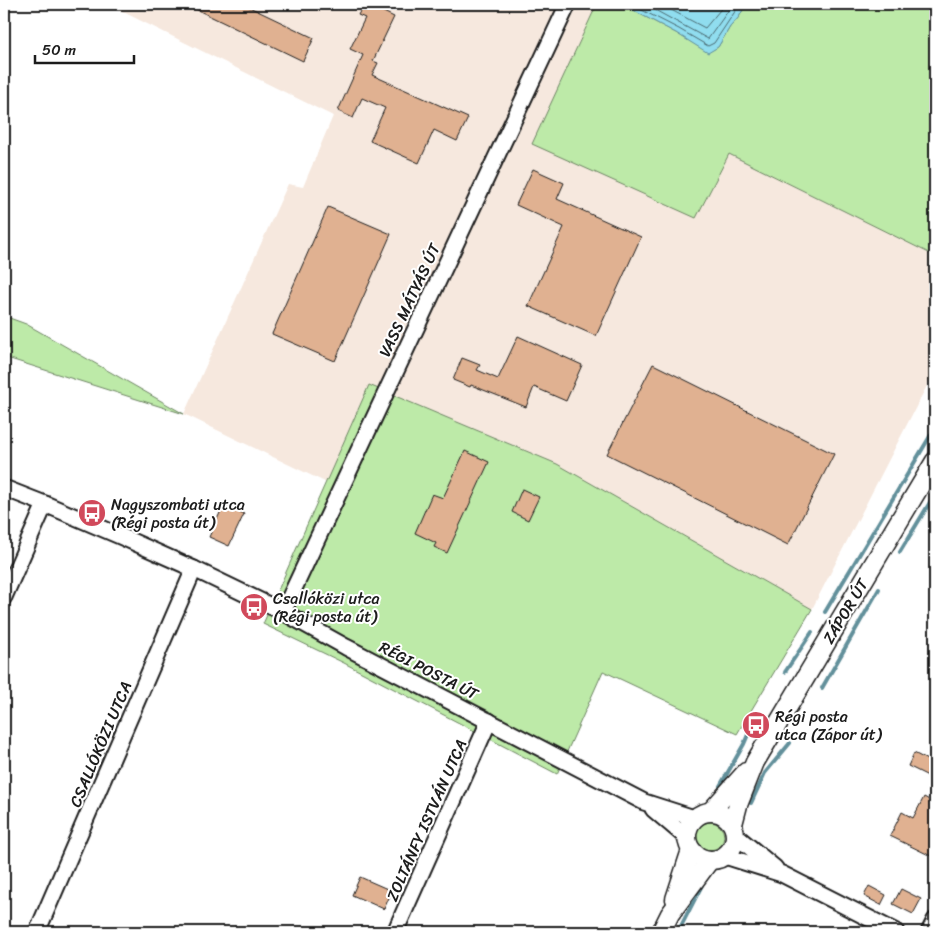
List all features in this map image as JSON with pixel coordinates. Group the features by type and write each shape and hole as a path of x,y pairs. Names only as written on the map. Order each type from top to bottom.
{"street":[{"name":"VASS MÁTYÁS ÚT","path":"283,612 568,4"},
{"name":"ZÁPOR ÚT","path":"734,830 738,805 755,762 935,461"},
{"name":"RÉGI POSTA ÚT","path":"4,488 194,569 283,612 346,647 644,802 694,818"},
{"path":"4,597 45,504"},
{"name":"CSALLÓKÖZI UTCA","path":"37,932 194,569"},
{"name":"ZOLTÁNFY ISTVÁN UTCA","path":"395,932 489,722"},
{"name":"ZÁPOR ÚT","path":"712,811 755,762"},
{"name":"RÉGI POSTA ÚT","path":"644,802 670,822 689,843"},
{"path":"661,932 670,914 689,843 690,823 694,818 705,812 712,811 724,815 734,830 782,874"},
{"path":"670,914 717,858 731,850 734,843 734,830"},
{"path":"689,843 696,855 717,858 782,874 896,932"},
{"path":"929,932 935,920"}],"shaded area":[{"path":"107,4 597,4 533,144 729,154 935,256 935,370 812,609 557,464 369,385 327,483 184,414 288,184 303,187 333,116"}],"green space":[{"path":"597,4 621,4 708,52 718,47 746,4 935,4 935,256 729,154 696,218 532,144"},
{"path":"4,316 26,324 184,414 4,357"},
{"path":"369,385 557,464 812,609 737,734 603,671 557,774 344,663 263,624"},
{"path":"710,822 720,826 724,836 720,846 710,850 700,846 696,836 700,826"}],"water":[{"path":"621,4 746,4 718,47 708,53 676,33"}],"building":[{"path":"185,4 243,4 314,38 303,61"},
{"path":"364,4 394,17 373,61 378,63 372,75 468,118 457,141 434,130 419,163 370,141 385,108 362,98 353,118 338,111 363,55 350,49 365,18 358,15"},
{"path":"533,169 564,183 557,199 641,237 596,336 528,306 564,227 516,205"},
{"path":"328,207 391,234 335,361 272,334"},
{"path":"518,336 582,365 566,401 534,387 526,407 471,385 470,387 453,380 462,358 480,365 477,370 498,379"},
{"path":"653,364 834,454 788,545 607,454"},
{"path":"465,451 489,462 447,553 434,547 436,543 415,533 432,494 443,498"},
{"path":"522,489 539,497 528,520 512,512"},
{"path":"224,504 244,514 229,546 209,537"},
{"path":"914,753 935,764 932,778 908,766"},
{"path":"924,797 935,803 935,858 890,836 902,812 913,818"},
{"path":"360,877 392,891 384,909 352,895"},
{"path":"869,886 886,895 881,905 864,896"},
{"path":"901,889 921,899 913,914 893,904"}],"waterway":[{"path":"825,612 935,428"},
{"path":"900,552 935,494"},
{"path":"822,688 879,589"},
{"path":"785,672 812,632"},
{"path":"720,786 750,730"},
{"path":"751,803 765,773 790,743"},
{"path":"678,932 702,885"}],"place":[{"name":"Nagyszombati utca (Régi posta út)","path":"92,513"},
{"name":"Csallóközi utca (Régi posta út)","path":"254,607"},
{"name":"Régi posta utca (Zápor út)","path":"756,725"}]}
